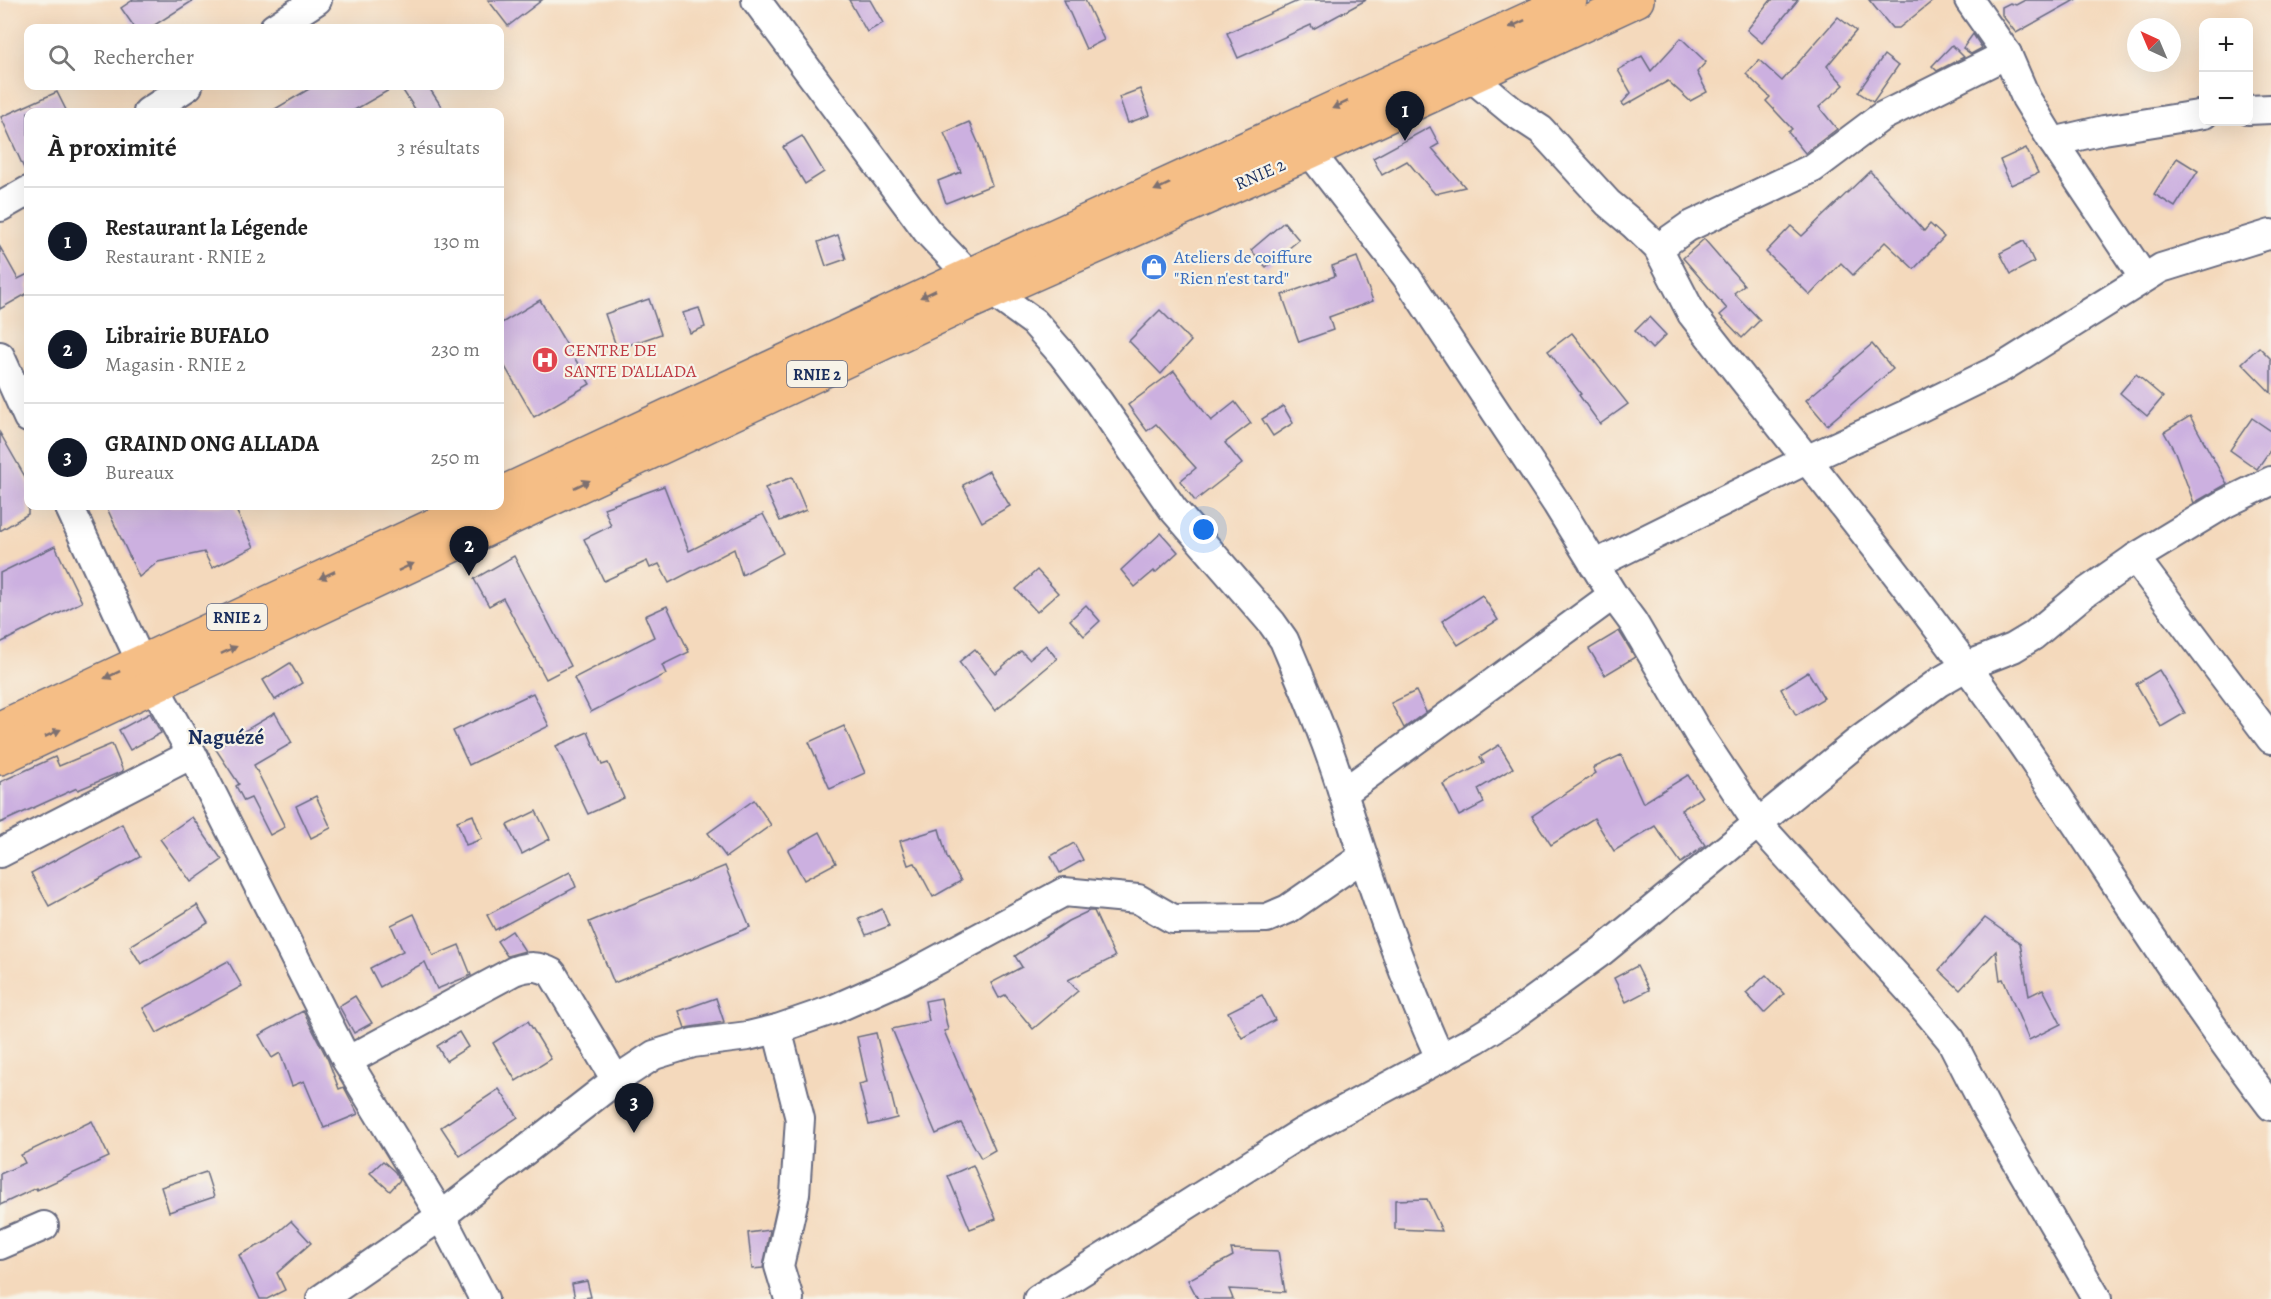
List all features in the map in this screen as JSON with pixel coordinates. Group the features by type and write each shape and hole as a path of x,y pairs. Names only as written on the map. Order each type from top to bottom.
{"highway":[{"name":"RNIE 2","path":"504,507 980,284 1570,0"},
{"name":"RNIE 2","path":"504,492 980,284 1310,152 1638,0"},
{"name":"RNIE 2","path":"0,758 148,673 467,510"},
{"name":"RNIE 2","path":"0,728 148,673 497,510"}],"street":[{"path":"280,24 317,0"},
{"path":"756,0 927,231 980,284 1034,322 1062,354 1098,401 1173,509 1284,640 1343,793 1362,857 1400,961 1440,1058"},
{"path":"1969,0 2007,54 2026,98 2053,142 2144,278"},
{"path":"1658,248 1688,227 1813,168 1881,117 2007,54"},
{"path":"1471,77 1512,111 1541,130 1608,203 1658,248 1692,314 1966,666 2083,832 2165,960 2271,1106"},
{"path":"154,108 182,90"},
{"path":"2253,110 2271,109"},
{"path":"2053,142 2104,130 2199,115"},
{"path":"1310,152 1406,276 1557,504 1613,595 1633,622 1701,738 1758,824 1911,992 1951,1040 1987,1110 2097,1299"},
{"path":"0,207 24,192"},
{"path":"1594,565 1806,460 2003,367 2161,268 2271,234"},
{"path":"0,356 24,409"},
{"path":"1038,1299 1301,1133 1510,1018 1602,951 1856,743 1939,682 1966,666 2013,648 2033,636 2082,595 2135,558 2224,504 2271,481"},
{"path":"71,510 148,673 192,754 346,1061 441,1216 484,1299"},
{"path":"2135,558 2271,739"},
{"path":"1343,793 1613,595"},
{"path":"0,853 192,754"},
{"path":"321,1299 441,1216 616,1080 654,1055 683,1046 777,1029 832,1010 902,979 1064,892 1138,899 1173,919 1267,918 1288,909 1362,857"},
{"path":"346,1061 514,971 540,966 552,973 616,1080"},
{"path":"777,1029 800,1119 795,1194 779,1266 789,1299"},
{"path":"0,1245 45,1226"}],"building":[{"path":"133,0 194,0 156,24 132,24 121,8"},
{"path":"488,0 542,0 508,26"},
{"path":"849,0 870,0 883,23 867,32"},
{"path":"1064,0 1085,0 1104,40 1086,49"},
{"path":"1300,0 1366,0 1313,29 1311,25 1238,58 1227,33"},
{"path":"1771,0 1798,0 1762,43 1747,30"},
{"path":"1869,0 1934,0 1899,28 1892,28"},
{"path":"2025,0 2075,0 2016,33 2002,15 2002,7 2010,3 2016,5"},
{"path":"1838,17 1856,31 1827,66 1844,85 1819,107 1837,129 1805,153 1788,132 1792,129 1766,101 1770,97 1746,74 1759,60 1782,81"},
{"path":"1973,34 1982,48 1971,54 1963,48"},
{"path":"1681,38 1706,62 1697,72 1707,92 1690,101 1668,81 1624,106 1622,103 1631,93 1618,70 1642,56 1651,71"},
{"path":"1952,45 1964,57 1937,71 1932,66"},
{"path":"1884,55 1898,66 1873,102 1858,92"},
{"path":"1140,89 1150,115 1128,123 1119,97"},
{"path":"307,90 389,90 358,108 277,108"},
{"path":"403,90 431,90 442,108 414,108"},
{"path":"57,92 65,108 24,108 24,168 1,117"},
{"path":"969,122 992,185 946,203 938,181 961,172 944,133"},
{"path":"1430,127 1439,144 1432,148 1465,187 1435,194 1407,161 1382,175 1373,158"},
{"path":"802,136 824,172 805,184 783,147"},
{"path":"2026,148 2038,173 2011,185 2000,160"},
{"path":"2177,158 2198,171 2175,207 2154,194"},
{"path":"1870,171 1924,231 1930,224 1944,237 1914,269 1885,242 1853,275 1841,263 1810,295 1766,252 1791,226 1802,236"},
{"path":"1284,222 1299,240 1266,267 1251,250"},
{"path":"838,235 846,259 826,266 818,242"},
{"path":"1704,239 1744,285 1734,293 1760,320 1742,338 1720,315 1727,309 1683,258"},
{"path":"2024,241 2034,262 2011,274 2000,253"},
{"path":"0,247 18,279 24,276 24,295 0,309"},
{"path":"1357,257 1373,301 1329,317 1333,330 1299,342 1282,295 1335,276 1332,266"},
{"path":"649,299 661,334 617,349 605,314"},
{"name":"CENTRE DE SANTE D'ALLADA","path":"540,300 590,384 534,417 504,365 504,322"},
{"path":"699,308 705,327 690,333 683,313"},
{"path":"1160,310 1191,341 1161,374 1129,341"},
{"path":"1649,317 1666,335 1652,349 1635,331"},
{"path":"1572,333 1628,404 1600,424 1579,395 1581,394 1548,351"},
{"path":"1872,344 1893,369 1827,425 1806,400"},
{"path":"2259,347 2271,359 2271,393 2242,363"},
{"path":"1174,371 1211,421 1235,402 1251,423 1225,443 1242,464 1195,501 1180,481 1196,468 1156,424 1147,431 1128,405"},
{"path":"2136,374 2163,397 2147,416 2120,393"},
{"path":"1283,406 1293,423 1273,436 1262,419"},
{"path":"2190,416 2227,484 2194,503 2175,452 2164,432"},
{"path":"2252,418 2271,431 2271,449 2257,469 2230,450"},
{"path":"0,433 24,475 24,510 28,510 28,514 0,531"},
{"path":"989,471 1010,506 982,522 963,485"},
{"path":"792,477 806,510 780,521 765,488"},
{"path":"664,486 689,551 763,514 783,553 742,575 734,549 669,583 659,564 650,568 647,561 604,581 584,539 611,526 604,508"},
{"path":"108,510 236,510 254,547 212,568 204,552 158,562 139,577"},
{"path":"1161,533 1178,552 1135,587 1121,570"},
{"path":"55,546 82,602 0,643 0,573"},
{"path":"514,556 571,666 546,679 503,598 489,606 474,579"},
{"path":"1037,570 1058,593 1037,612 1016,589"},
{"path":"1482,595 1498,620 1458,645 1442,621"},
{"path":"1086,605 1100,621 1084,636 1070,620"},
{"path":"667,606 689,652 662,665 666,674 591,712 574,678 654,637 645,616"},
{"path":"1619,631 1635,657 1605,675 1589,649"},
{"path":"1046,645 1057,659 995,711 959,662 975,649 995,673 1021,651 1029,659"},
{"path":"290,663 302,683 275,700 263,680"},
{"path":"2159,670 2185,713 2161,727 2136,684"},
{"path":"1808,672 1824,698 1796,715 1781,689"},
{"path":"1416,691 1426,712 1404,728 1391,703"},
{"path":"533,693 549,726 469,765 453,731"},
{"path":"150,713 161,733 130,750 119,730"},
{"path":"275,713 292,743 254,765 285,827 270,835 251,798 244,801 236,786 239,784 215,748"},
{"path":"844,726 865,773 830,789 809,742"},
{"path":"588,732 602,765 608,763 624,798 588,814 556,746"},
{"path":"112,744 123,771 78,790 77,788 0,823 0,782 55,757 59,766"},
{"path":"1499,745 1513,768 1478,789 1484,803 1459,816 1443,784 1484,763 1480,757"},
{"path":"1621,755 1643,803 1688,775 1702,797 1681,810 1705,845 1681,863 1655,826 1614,851 1594,818 1551,845 1532,816 1596,773 1593,768"},
{"path":"316,796 331,828 311,838 296,806"},
{"path":"754,800 771,825 726,857 708,833"},
{"path":"536,811 550,839 522,854 507,825"},
{"path":"473,815 482,839 466,845 457,821"},
{"path":"192,817 222,860 191,882 160,839"},
{"path":"122,824 140,857 49,906 31,873"},
{"path":"939,829 947,857 961,881 933,897 915,863 908,865 900,841"},
{"path":"820,832 836,863 804,880 788,850"},
{"path":"1074,843 1083,860 1060,873 1051,856"},
{"path":"725,866 750,927 614,983 589,922"},
{"path":"570,872 576,887 495,930 487,915"},
{"path":"197,905 208,923 141,964 130,946"},
{"path":"882,909 889,926 866,935 859,919"},
{"path":"1094,911 1115,957 1068,980 1078,991 1033,1029 1005,995 999,998 991,983 1022,967 1015,956 1068,921"},
{"path":"414,914 433,956 459,945 471,975 437,989 425,962 380,987 370,968 403,951 391,925"},
{"path":"1985,918 2020,943 2029,996 2043,989 2061,1024 2029,1040 2003,979 2000,980 1996,951 1960,990 1939,970"},
{"path":"512,931 525,951 507,956 497,941"},
{"path":"228,961 242,986 157,1033 143,1008"},
{"path":"1637,966 1649,990 1626,1002 1614,978"},
{"path":"1766,975 1784,994 1764,1013 1746,993"},
{"path":"1262,995 1275,1020 1242,1038 1228,1012"},
{"path":"355,996 372,1023 354,1033 339,1006"},
{"path":"716,998 724,1022 685,1028 679,1011"},
{"path":"941,998 948,1030 944,1031 995,1150 981,1158 961,1123 936,1134 892,1029 929,1021 925,1001"},
{"path":"303,1011 328,1060 339,1089 344,1087 358,1114 324,1128 304,1081 292,1086 280,1053 272,1058 259,1035"},
{"path":"528,1021 551,1059 516,1081 493,1043"},
{"path":"459,1032 468,1047 446,1061 437,1046"},
{"path":"876,1033 897,1118 869,1125 859,1084 867,1082 857,1037"},
{"path":"499,1089 518,1117 460,1156 441,1127"},
{"path":"92,1121 109,1157 0,1205 0,1174 25,1163 21,1155"},
{"path":"383,1161 400,1180 390,1191 370,1173"},
{"path":"973,1165 996,1219 970,1229 948,1176"},
{"path":"206,1172 214,1197 169,1212 161,1187"},
{"path":"1427,1199 1442,1231 1395,1229 1395,1200"},
{"path":"291,1221 311,1243 277,1273 285,1290 267,1299 260,1299 239,1255 268,1241"},
{"path":"770,1230 763,1268 752,1269 748,1233"},
{"path":"1231,1249 1278,1251 1285,1292 1229,1289 1233,1299 1198,1299 1188,1280 1233,1256"},
{"path":"587,1281 591,1297 575,1299 572,1284"}],"place":[{"name":"Restaurant la Légende","path":"1405,141"},
{"name":"Ateliers de coiffure \"Rien n'est tard\"","path":"1154,267"},
{"name":"CENTRE DE SANTE D'ALLADA","path":"545,360"},
{"name":"Librairie BUFALO","path":"469,576"},
{"name":"GRAIND ONG ALLADA","path":"634,1133"}],"district":[{"name":"Naguézé","path":"226,737"}]}
